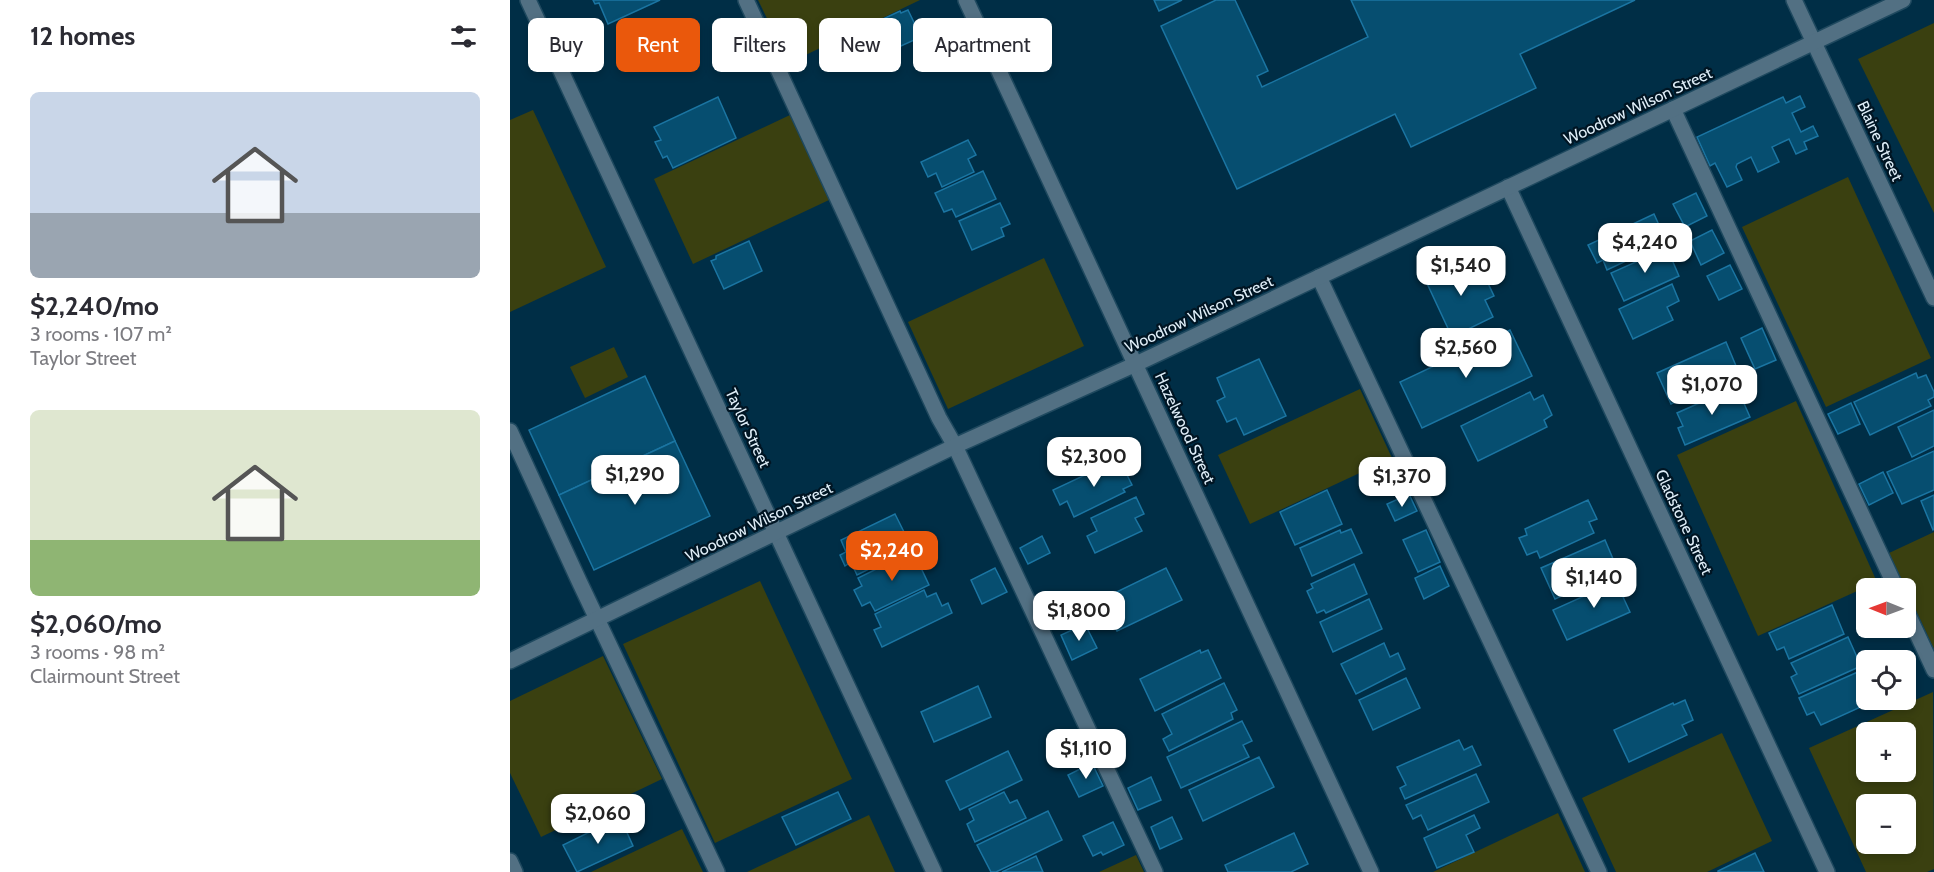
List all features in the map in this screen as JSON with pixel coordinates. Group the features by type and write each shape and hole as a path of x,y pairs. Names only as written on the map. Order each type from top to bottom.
{"street":[{"name":"Taylor Street","path":"528,0 934,872"},
{"path":"746,0 939,418 955,446 1155,872"},
{"name":"Hazelwood Street","path":"966,0 1371,872"},
{"name":"Blaine Street","path":"1794,0 1934,298"},
{"name":"Woodrow Wilson Street","path":"510,661 955,446 1136,364 1903,0"},
{"path":"1673,109 1891,578"},
{"name":"Gladstone Street","path":"1508,187 1827,872"},
{"path":"1319,277 1599,872"},
{"path":"510,430 717,872"},
{"path":"1916,632 1934,670"},
{"path":"510,861 515,872"}],"green space":[{"path":"758,0 920,0 883,18 819,18 819,49 807,54 807,18 767,18"},
{"path":"1934,23 1934,213 1858,59"},
{"path":"533,110 606,267 510,312 510,120"},
{"path":"790,115 829,200 693,264 654,179"},
{"path":"1848,177 1931,358 1826,407 1742,227"},
{"path":"1044,258 1084,346 948,409 908,322"},
{"path":"614,347 628,377 585,398 570,367"},
{"path":"1360,389 1392,458 1250,524 1218,455"},
{"path":"1796,401 1875,578 1856,578 1856,592 1758,636 1677,455"},
{"path":"1934,532 1934,649 1916,611 1916,578 1901,578 1889,553"},
{"path":"760,581 852,779 715,843 623,644"},
{"path":"603,656 662,779 541,837 510,773 510,701"},
{"path":"1933,692 1934,869 1927,872 1866,872 1858,854 1916,854 1916,794 1856,794 1856,850 1809,748 1856,727 1856,782 1916,782 1916,722 1867,722 1893,710 1916,710 1916,700"},
{"path":"1722,733 1772,841 1707,872 1616,872 1582,798"},
{"path":"1558,813 1585,872 1433,872"},
{"path":"869,815 895,872 747,872"},
{"path":"682,829 703,872 591,872"},
{"path":"1136,855 1144,872 1099,872"}],"building":[{"path":"593,0 660,0 621,18 616,18 616,20 608,24 599,3 595,4"},
{"path":"1154,0 1182,0 1159,11"},
{"path":"1216,0 1235,0 1268,71 1257,76 1262,87 1368,37 1351,0 1635,0 1520,54 1536,88 1411,147 1395,114 1237,189 1161,26"},
{"path":"908,10 913,20 913,41 901,46 901,18 885,18 900,11 901,13"},
{"path":"1800,96 1805,107 1792,113 1801,132 1813,126 1818,136 1804,142 1807,149 1796,154 1789,139 1772,147 1779,162 1758,172 1751,157 1737,164 1736,167 1742,180 1727,187 1715,163 1710,166 1697,137 1783,97 1786,103"},
{"path":"718,97 736,138 673,168 667,156 663,158 655,142 661,140 654,127"},
{"path":"968,140 976,155 968,159 974,172 942,187 936,173 928,177 921,162"},
{"path":"983,171 996,199 956,217 952,209 944,212 935,193"},
{"path":"1696,193 1707,216 1685,227 1673,204"},
{"path":"1000,203 1010,224 1001,228 1004,236 972,250 959,221"},
{"path":"1654,214 1664,236 1659,238 1662,244 1607,270 1603,260 1597,263 1588,245"},
{"path":"1712,230 1724,253 1701,265 1690,241"},
{"path":"749,241 762,271 724,289 711,261 716,259 716,256"},
{"path":"1667,248 1679,276 1624,301 1611,273"},
{"path":"1467,260 1476,279 1484,275 1494,296 1485,300 1493,317 1452,337 1425,279"},
{"path":"1730,265 1742,289 1719,300 1707,276"},
{"path":"1672,284 1679,301 1667,307 1673,320 1633,339 1619,309"},
{"path":"1762,328 1776,360 1755,369 1741,338"},
{"path":"1510,330 1532,376 1422,428 1400,382"},
{"path":"1726,342 1739,373 1671,404 1657,373"},
{"path":"1259,359 1286,416 1244,435 1236,418 1227,422 1217,401 1225,397 1217,378"},
{"path":"1916,373 1918,378 1926,375 1934,392 1934,397 1928,400 1931,406 1870,435 1854,402"},
{"path":"645,376 675,441 559,495 529,430"},
{"path":"1733,388 1739,400 1742,399 1750,417 1685,445 1678,428 1683,426 1677,413"},
{"path":"1530,392 1534,400 1543,395 1552,415 1544,420 1547,427 1478,461 1461,426"},
{"path":"1851,403 1860,424 1838,434 1828,414"},
{"path":"1934,410 1934,446 1912,457 1898,427"},
{"path":"675,441 710,516 594,570 559,495"},
{"path":"1934,451 1934,490 1902,504 1887,472"},
{"path":"1119,459 1132,485 1123,489 1125,492 1074,517 1067,501 1060,505 1053,490"},
{"path":"1883,472 1893,493 1869,505 1859,484"},
{"path":"1327,490 1342,524 1295,545 1280,512"},
{"path":"1409,494 1417,511 1395,521 1387,504"},
{"path":"1934,495 1934,529 1933,530 1921,501"},
{"path":"1136,497 1144,514 1135,518 1142,531 1095,553 1087,536 1097,531 1091,518"},
{"path":"1588,500 1597,519 1589,522 1594,533 1540,558 1537,551 1527,555 1519,538 1527,535 1525,529"},
{"path":"895,514 912,548 857,575 851,562 845,566 840,555 846,552 841,540"},
{"path":"1351,529 1362,553 1312,576 1300,548 1340,530 1341,533"},
{"path":"1426,530 1440,562 1418,572 1403,540"},
{"path":"1042,536 1050,553 1028,564 1020,548"},
{"path":"1605,540 1616,566 1611,569 1613,573 1555,599 1541,568"},
{"path":"913,551 929,585 875,611 870,602 862,606 854,590 862,586 858,578"},
{"path":"1354,564 1367,594 1326,613 1324,610 1317,613 1307,591 1313,588 1311,584"},
{"path":"1440,566 1449,586 1424,599 1415,578"},
{"path":"995,568 1007,592 982,604 971,580"},
{"path":"1166,568 1182,600 1117,631 1102,599"},
{"path":"1624,578 1632,593 1623,597 1630,612 1567,640 1553,610"},
{"path":"924,590 927,597 936,593 942,606 948,603 952,613 882,647 874,630 881,627 875,614"},
{"path":"1369,599 1382,629 1333,652 1320,622"},
{"path":"1832,605 1844,634 1789,659 1784,647 1777,650 1769,633"},
{"path":"1085,624 1097,648 1072,660 1061,635"},
{"path":"1848,637 1856,655 1856,668 1799,694 1791,677 1797,674 1791,663"},
{"path":"1384,643 1390,657 1398,653 1405,669 1356,694 1341,664"},
{"path":"1200,650 1201,653 1208,650 1221,678 1155,711 1140,679"},
{"path":"1856,673 1856,709 1821,725 1814,712 1807,715 1799,698"},
{"path":"1406,678 1420,708 1373,730 1359,700"},
{"path":"1224,683 1237,710 1231,713 1233,719 1169,751 1163,739 1172,734 1162,714"},
{"path":"978,686 991,717 934,742 921,712"},
{"path":"1685,700 1693,720 1682,725 1687,735 1629,762 1614,730 1673,703 1674,705"},
{"path":"1242,721 1252,741 1243,745 1249,757 1181,788 1167,757"},
{"path":"1080,737 1086,751 1061,762 1055,748"},
{"path":"1459,740 1464,750 1472,746 1481,765 1405,799 1400,788 1406,785 1397,767"},
{"path":"1008,751 1022,780 960,810 946,781"},
{"path":"1259,757 1274,787 1203,821 1189,790"},
{"path":"1092,763 1103,786 1079,797 1068,775"},
{"path":"1476,774 1489,802 1428,830 1421,815 1413,819 1406,805"},
{"path":"1151,777 1161,800 1138,810 1128,788"},
{"path":"838,792 851,819 796,845 782,817"},
{"path":"1004,792 1010,803 1017,800 1026,818 975,842 967,824 974,820 969,809"},
{"path":"1048,811 1062,840 996,872 991,872 977,845"},
{"path":"1474,815 1480,828 1466,835 1474,852 1437,868 1424,838"},
{"path":"620,817 633,846 577,872 563,845"},
{"path":"1172,817 1182,839 1160,849 1151,827"},
{"path":"1113,822 1124,845 1103,855 1101,852 1093,856 1083,836"},
{"path":"1294,833 1308,864 1291,872 1228,872 1225,865"},
{"path":"1755,853 1764,872 1718,872 1718,871"},
{"path":"1036,856 1043,872 1002,872"}]}
